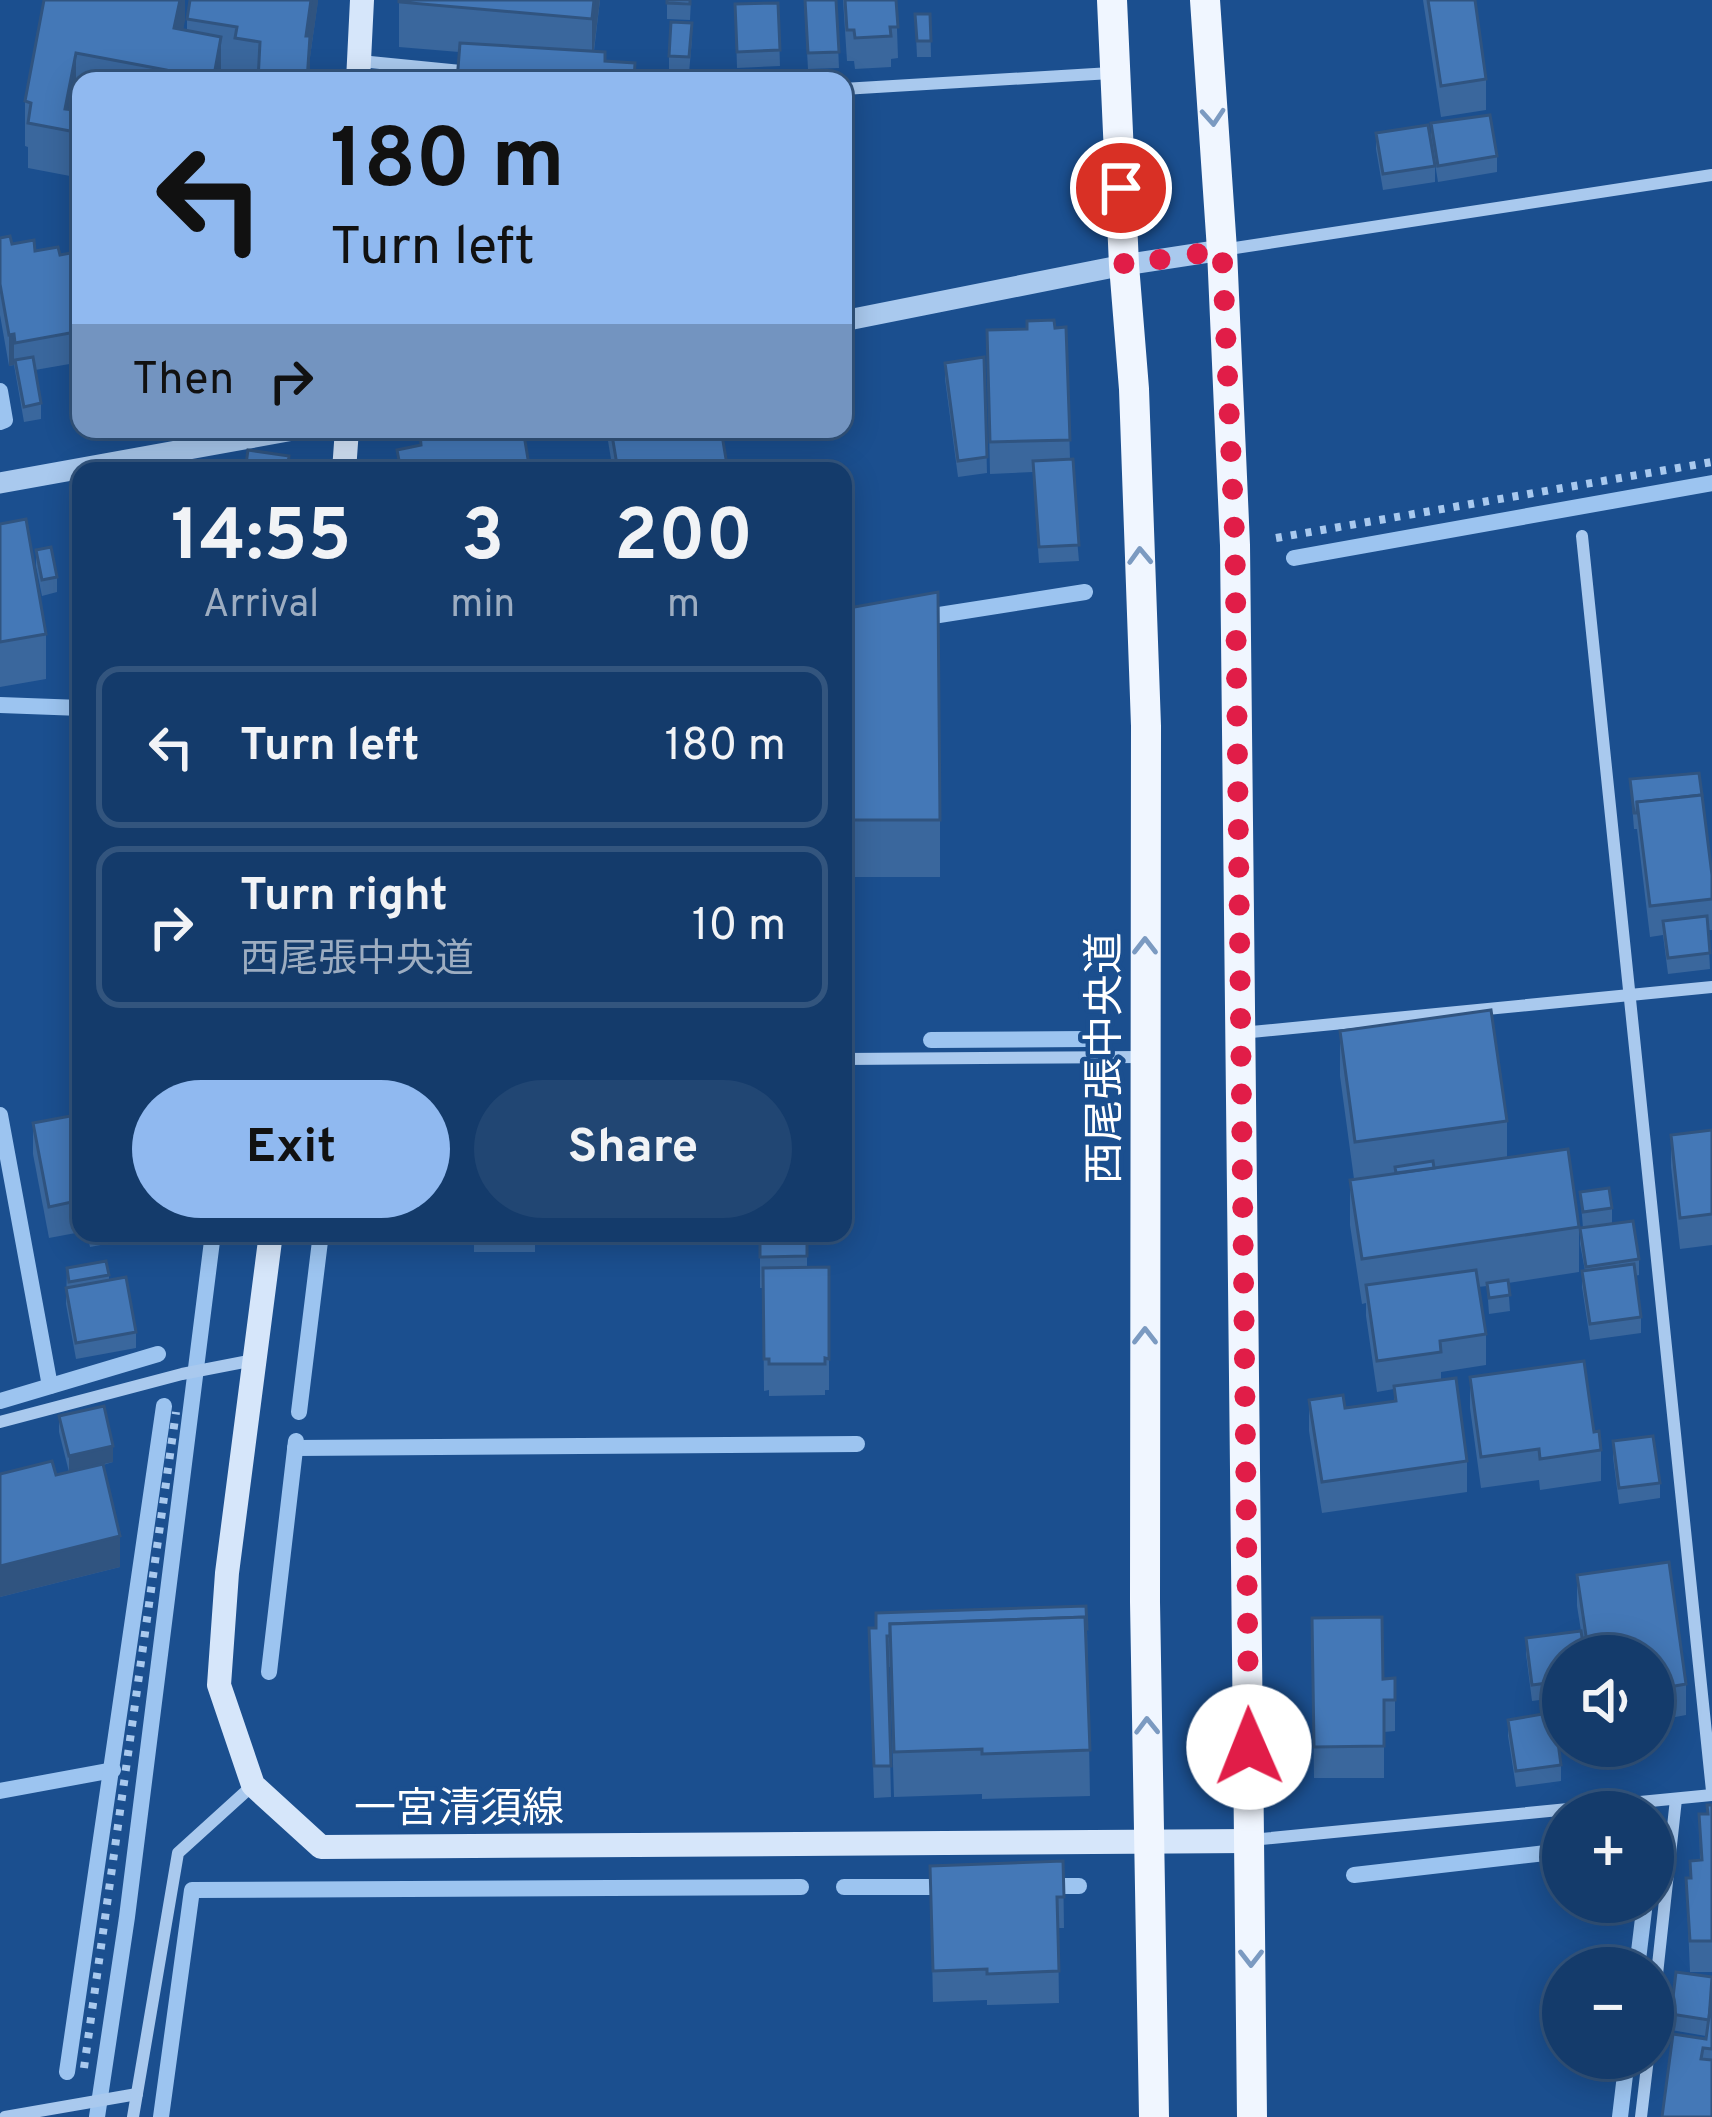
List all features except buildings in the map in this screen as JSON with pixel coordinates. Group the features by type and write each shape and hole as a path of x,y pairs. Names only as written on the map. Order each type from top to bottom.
{"main road":[{"path":"358,71 362,0"},
{"name":"西尾張中央道","path":"1112,0 1134,388 1146,726 1145,1602 1154,2117"},
{"path":"1205,0 1235,545 1252,2117"},
{"name":"一宮清須線","path":"270,1242 227,1573 219,1685 253,1784 321,1847 1250,1840"}],"street":[{"path":"358,71 402,72"},
{"path":"852,88 1116,73"},
{"path":"852,319 1124,265 1712,175"},
{"path":"116,462 248,438"},
{"path":"0,483 72,470"},
{"path":"1250,1840 1712,1793 1582,536"},
{"path":"1240,1033 1712,987"},
{"path":"852,1059 1145,1057"},
{"path":"0,1422 182,1374 255,1360"},
{"path":"134,2117 178,1853 253,1784"},
{"path":"1660,1947 1676,1799"},
{"path":"1642,2117 1646,2079"},
{"path":"5,2117 136,2094"}],"path":[{"path":"1235,545 1712,462"},
{"path":"79,2104 182,1374"}],"waterway":[{"path":"0,391 5,420 0,422"},
{"path":"1294,558 1712,483"},
{"path":"920,618 1085,592"},
{"path":"0,705 72,708"},
{"path":"931,1040 1087,1039"},
{"path":"0,1115 50,1386"},
{"path":"97,2117 127,1917 212,1242"},
{"path":"299,1412 320,1242"},
{"path":"0,1401 158,1354"},
{"path":"67,2072 164,1406"},
{"path":"269,1672 296,1441"},
{"path":"295,1448 857,1444"},
{"path":"0,1791 113,1770"},
{"path":"1354,1875 1542,1853"},
{"path":"1044,1886 1079,1886"},
{"path":"161,2117 192,1890 801,1887"},
{"path":"844,1887 952,1887"},
{"path":"1640,1947 1642,1923"},
{"path":"1620,2117 1625,2079"}],"route":[{"path":"1121,188 1124,265 1222,250 1235,545 1249,1747"}]}
